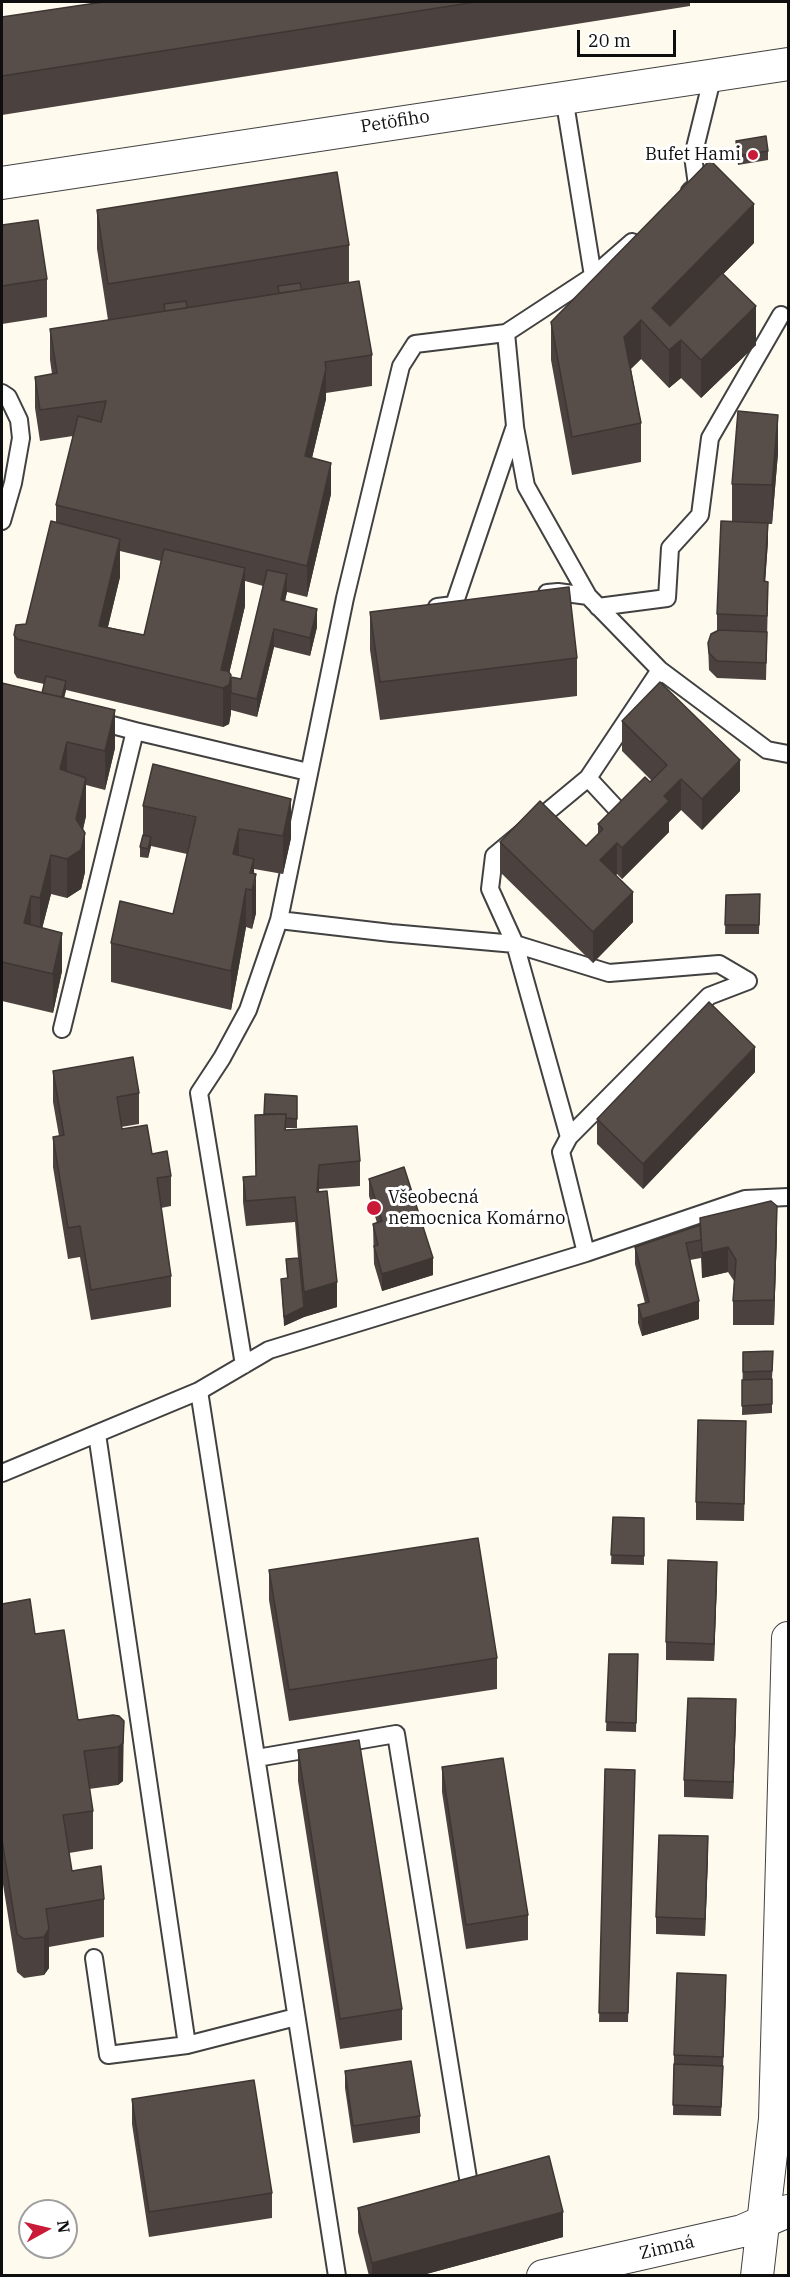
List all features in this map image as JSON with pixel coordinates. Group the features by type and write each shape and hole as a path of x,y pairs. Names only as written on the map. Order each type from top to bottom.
{"street":[{"name":"Petöfiho","path":"2,183 789,64"},
{"path":"757,2276 776,2217 774,2119 789,1638"},
{"name":"Zimná","path":"543,2276 742,2231 776,2217"}],"lane":[{"path":"680,200 697,184 693,156 713,75"},
{"path":"564,97 593,276"},
{"path":"243,1365 199,1094 248,1010 279,920 345,598 400,366 415,344 506,333 593,276 645,230"},
{"path":"535,595 558,592 593,601 667,598 670,548 700,515 710,438 781,315"},
{"path":"506,333 515,426 526,486 593,601 660,670 766,750 789,753"},
{"path":"2,393 8,397 19,420 21,438 13,483 2,521"},
{"path":"454,605 515,426"},
{"path":"424,608 477,602"},
{"path":"569,1137 515,944 490,889 494,856 588,777 660,670"},
{"path":"82,717 308,772"},
{"path":"62,1029 135,731"},
{"path":"588,777 626,819"},
{"path":"279,920 515,944 609,973 718,964 748,981 709,996 569,1137 561,1152 586,1253"},
{"path":"2,1473 199,1391 269,1350 586,1253 745,1199 789,1197"},
{"path":"199,1391 338,2276"},
{"path":"97,1434 187,2045"},
{"path":"257,1758 396,1734 468,2178"},
{"path":"94,1958 108,2055 187,2045 296,2017"}],"building":[{"path":"103,2 476,2 2,76 2,17"},
{"path":"766,136 768,151 738,156 736,141"},
{"path":"710,160 754,204 652,308 670,326 722,273 756,306 701,360 681,340 669,350 641,320 624,337 641,423 572,437 551,322"},
{"path":"337,172 349,245 108,284 97,210"},
{"path":"38,220 47,279 2,286 2,225"},
{"path":"359,281 372,355 325,362 326,369 305,456 331,463 307,566 56,505 78,416 101,422 106,401 40,410 35,377 57,373 50,329"},
{"path":"300,283 302,290 279,293 278,286"},
{"path":"186,301 187,308 165,311 164,304"},
{"path":"738,411 778,415 772,485 732,484"},
{"path":"51,521 120,539 99,626 144,635 164,549 245,568 221,670 228,671 231,675 229,685 223,688 17,639 14,635 16,625 26,624"},
{"path":"721,521 768,523 764,581 768,582 767,616 717,614"},
{"path":"267,570 287,574 281,600 317,609 310,638 274,629 257,699 231,693 231,677 241,679"},
{"path":"569,587 577,658 380,682 370,612"},
{"path":"719,630 767,632 766,663 717,661 709,653 708,643 711,634"},
{"path":"46,676 66,681 62,697 42,693"},
{"path":"660,682 740,760 702,799 681,779 664,796 669,801 622,848 617,843 600,860 633,892 593,932 500,842 540,801 586,846 603,829 598,824 645,777 650,782 667,765 622,721"},
{"path":"2,683 115,710 105,751 67,742 60,769 86,778 76,819 85,833 81,850 67,859 51,855 40,898 31,896 24,923 62,933 53,974 2,962"},
{"path":"153,764 291,799 283,836 239,829 233,854 254,859 250,873 256,874 252,890 246,889 231,971 111,943 120,901 173,914 196,817 143,806"},
{"path":"143,835 151,837 148,849 140,847"},
{"path":"760,894 759,925 725,925 726,895"},
{"path":"709,1002 755,1047 643,1164 597,1119"},
{"path":"133,1057 139,1093 117,1097 122,1129 147,1125 152,1154 167,1151 171,1176 157,1178 171,1276 91,1290 80,1226 68,1228 53,1137 64,1135 53,1071"},
{"path":"265,1094 297,1096 297,1119 286,1118 286,1114 264,1114"},
{"path":"286,1114 285,1130 357,1126 360,1161 319,1165 317,1192 327,1191 337,1282 304,1292 295,1197 246,1201 243,1177 256,1176 255,1115"},
{"path":"404,1167 433,1258 382,1274 374,1246 378,1245 373,1224 382,1221 369,1179"},
{"path":"771,1201 777,1206 774,1300 733,1301 736,1260 728,1247 702,1253 700,1218"},
{"path":"700,1225 701,1240 686,1243 699,1301 642,1319 638,1305 649,1302 635,1247"},
{"path":"299,1258 304,1307 284,1317 281,1279 288,1278 286,1259"},
{"path":"773,1351 772,1371 743,1372 743,1352"},
{"path":"772,1379 772,1404 742,1406 742,1380"},
{"path":"698,1420 746,1421 744,1504 696,1502"},
{"path":"613,1517 644,1518 644,1556 611,1555"},
{"path":"478,1538 497,1658 289,1690 269,1570"},
{"path":"668,1560 717,1562 714,1644 666,1642"},
{"path":"30,1599 35,1634 64,1630 78,1720 113,1715 119,1716 124,1721 123,1743 118,1747 84,1751 93,1811 63,1815 72,1871 101,1866 104,1899 46,1909 49,1929 44,1937 24,1939 17,1934 2,1840 2,1604"},
{"path":"609,1654 638,1654 636,1723 606,1722"},
{"path":"688,1698 736,1699 733,1782 684,1780"},
{"path":"359,1740 402,2009 340,2019 298,1750"},
{"path":"503,1758 528,1915 466,1925 442,1767"},
{"path":"605,1769 635,1770 628,2013 599,2013"},
{"path":"659,1835 708,1836 705,1919 656,1917"},
{"path":"677,1973 726,1975 723,2057 674,2055"},
{"path":"411,2061 420,2116 353,2126 345,2071"},
{"path":"674,2064 723,2066 721,2107 673,2105"},
{"path":"254,2080 272,2193 149,2212 132,2099"},
{"path":"549,2156 563,2212 372,2263 358,2208"}],"place":[{"name":"Bufet Hami","path":"753,155"},
{"name":"Všeobecná nemocnica Komárno","path":"374,1208"}]}
